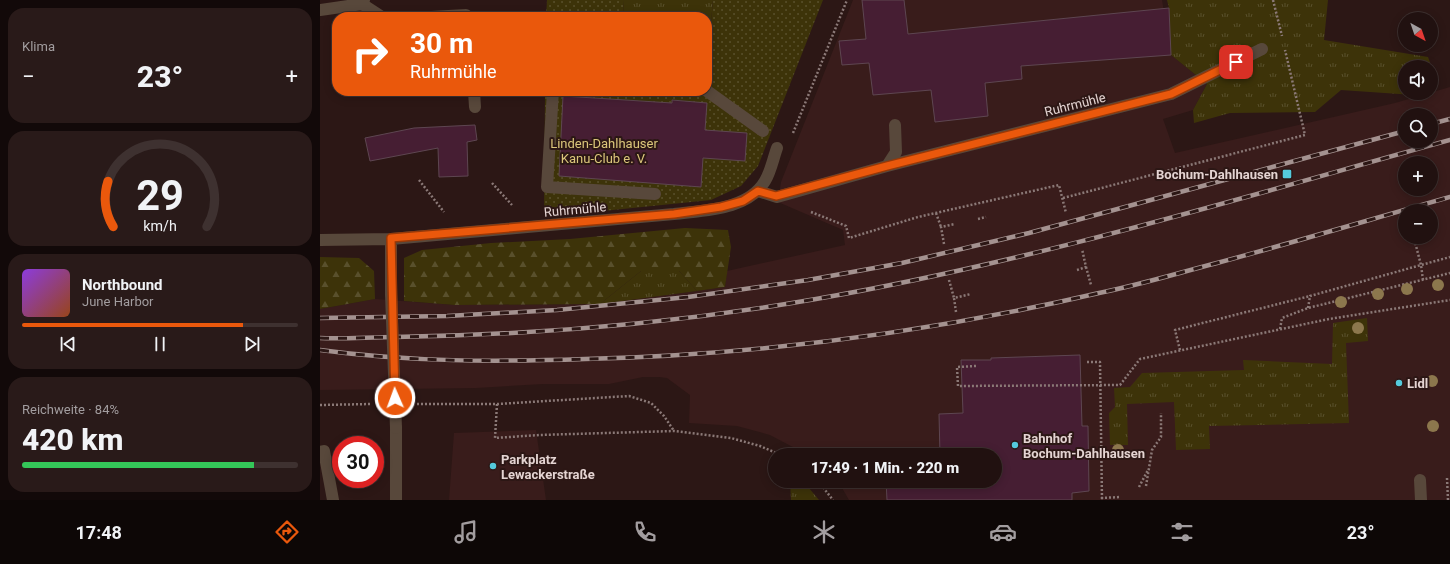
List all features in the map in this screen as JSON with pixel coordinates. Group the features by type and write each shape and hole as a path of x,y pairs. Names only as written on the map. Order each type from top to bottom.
{"street":[{"path":"320,10 363,2 376,12"},
{"name":"Ruhrmühle","path":"776,196 887,166 1171,94 1262,49"},
{"path":"712,95 763,132"},
{"path":"474,96 475,106"},
{"path":"552,96 547,187 654,194"},
{"path":"887,166 896,152 895,125"},
{"name":"Ruhrmühle","path":"320,240 391,238 674,214 721,207 743,201 758,191 766,180 777,148"},
{"path":"758,191 776,196"},
{"path":"391,238 391,294 396,428 396,500"},
{"path":"320,452 324,451 333,500"},
{"path":"1420,480 1421,500"}],"path":[{"path":"777,148 792,136 846,0"},
{"path":"1063,198 1305,135 1290,72"},
{"path":"419,180 445,214"},
{"path":"1058,181 1066,213"},
{"path":"492,183 516,210"},
{"path":"776,196 846,226 849,238 918,217 1060,185"},
{"path":"936,213 941,227 944,244"},
{"path":"978,219 986,217"},
{"path":"941,227 956,224"},
{"path":"1416,244 1423,280"},
{"path":"1082,249 1091,285"},
{"path":"1180,350 1174,330 1310,296 1450,257"},
{"path":"1077,270 1086,267"},
{"path":"1280,329 1282,318 1308,308 1450,273"},
{"path":"950,280 956,312"},
{"path":"954,298 971,294"},
{"path":"1308,308 1310,296"},
{"path":"976,366 957,367 958,386 1120,385 1140,359 1329,319 1450,300"},
{"path":"1087,362 1100,362 1102,499 1121,497"},
{"path":"411,404 496,404 629,396 651,403 664,416 674,431"},
{"path":"320,405 380,404"},
{"path":"496,404 495,438 539,435 674,431 730,438 768,449"},
{"path":"1146,486 1152,450 1161,437 1161,413"},
{"path":"1139,487 1149,467"},
{"path":"1447,478 1448,500"},
{"path":"824,488 833,500"}],"shaded area":[{"path":"853,0 1162,0 1171,55 1207,84 1193,110 1163,119 1175,153 1405,100 1438,100 1438,90 1450,87 1450,500 849,500 842,488 1002,488 1002,448 795,448 770,435 737,426 689,423 690,395 667,378 659,377 643,377 609,384 543,384 476,388 320,390 320,309 375,299 455,305 600,304 725,287 727,271 845,245 843,230 778,202 781,182"},
{"name":"Parkplatz Lewackerstraße","path":"536,430 546,500 449,500 454,433"}],"green space":[{"path":"547,0 624,0 623,12 546,12"},
{"path":"624,0 713,0 712,12 623,12"},
{"name":"Linden-Dahlhauser Kanu-Club e. V.","path":"713,0 823,0 758,166 741,186 711,200 544,217 545,96 712,96"},
{"path":"1167,0 1328,0 1324,40 1428,57 1429,60 1398,60 1398,94 1341,90 1315,112 1230,113 1194,123 1193,110 1207,84 1171,55 1169,8"},
{"path":"685,228 728,230 731,247 725,287 697,291 679,271 641,271 600,304 455,305 404,301 404,258 422,250 491,243 570,239"},
{"path":"320,257 359,258 374,271 375,299 320,309"},
{"path":"641,271 679,271 697,291 600,304"},
{"path":"1367,318 1368,341 1346,343 1349,423 1209,426 1210,449 1176,450 1174,402 1127,404 1128,445 1110,445 1109,413 1115,407 1114,388 1130,387 1142,373 1244,370 1243,360 1332,364 1333,323"},
{"path":"790,488 809,488 819,500 791,500"}],"building":[{"path":"862,0 904,0 908,34 1169,8 1171,55 1021,66 1022,79 985,83 988,116 935,122 931,90 873,95 869,63 842,65 839,41 866,39"},
{"path":"563,96 672,103 672,100 707,103 705,130 747,133 745,161 703,158 701,187 559,176"},
{"path":"475,125 477,140 467,142 468,176 439,177 438,148 370,161 365,138 414,128"},
{"name":"Bahnhof Bochum-Dahlhausen","path":"1080,355 1082,426 1088,426 1089,491 1072,493 1072,500 887,500 886,488 1002,488 1002,448 940,448 939,414 963,413 961,360 991,360 991,358"}],"railway":[{"path":"1438,122 1450,119"},
{"path":"320,318 447,316 557,310 688,297 808,280 902,263 1029,233 1398,133"},
{"path":"320,338 501,334 606,326 711,315 816,299 896,284 1056,248 1214,206 1450,140"},
{"path":"320,350 419,359 486,361 552,360 650,357 779,347 844,339 972,319 1036,307 1129,286 1246,255 1450,197"}],"place":[{"name":"Bochum-Dahlhausen","path":"1287,174"},
{"name":"Lidl","path":"1399,383"},
{"name":"Bahnhof Bochum-Dahlhausen","path":"1015,445"},
{"name":"Parkplatz Lewackerstraße","path":"493,466"}],"route":[{"path":"395,398 391,294 391,238 674,214 721,207 743,201 758,191 776,196 887,166 1171,94 1236,62"}]}
